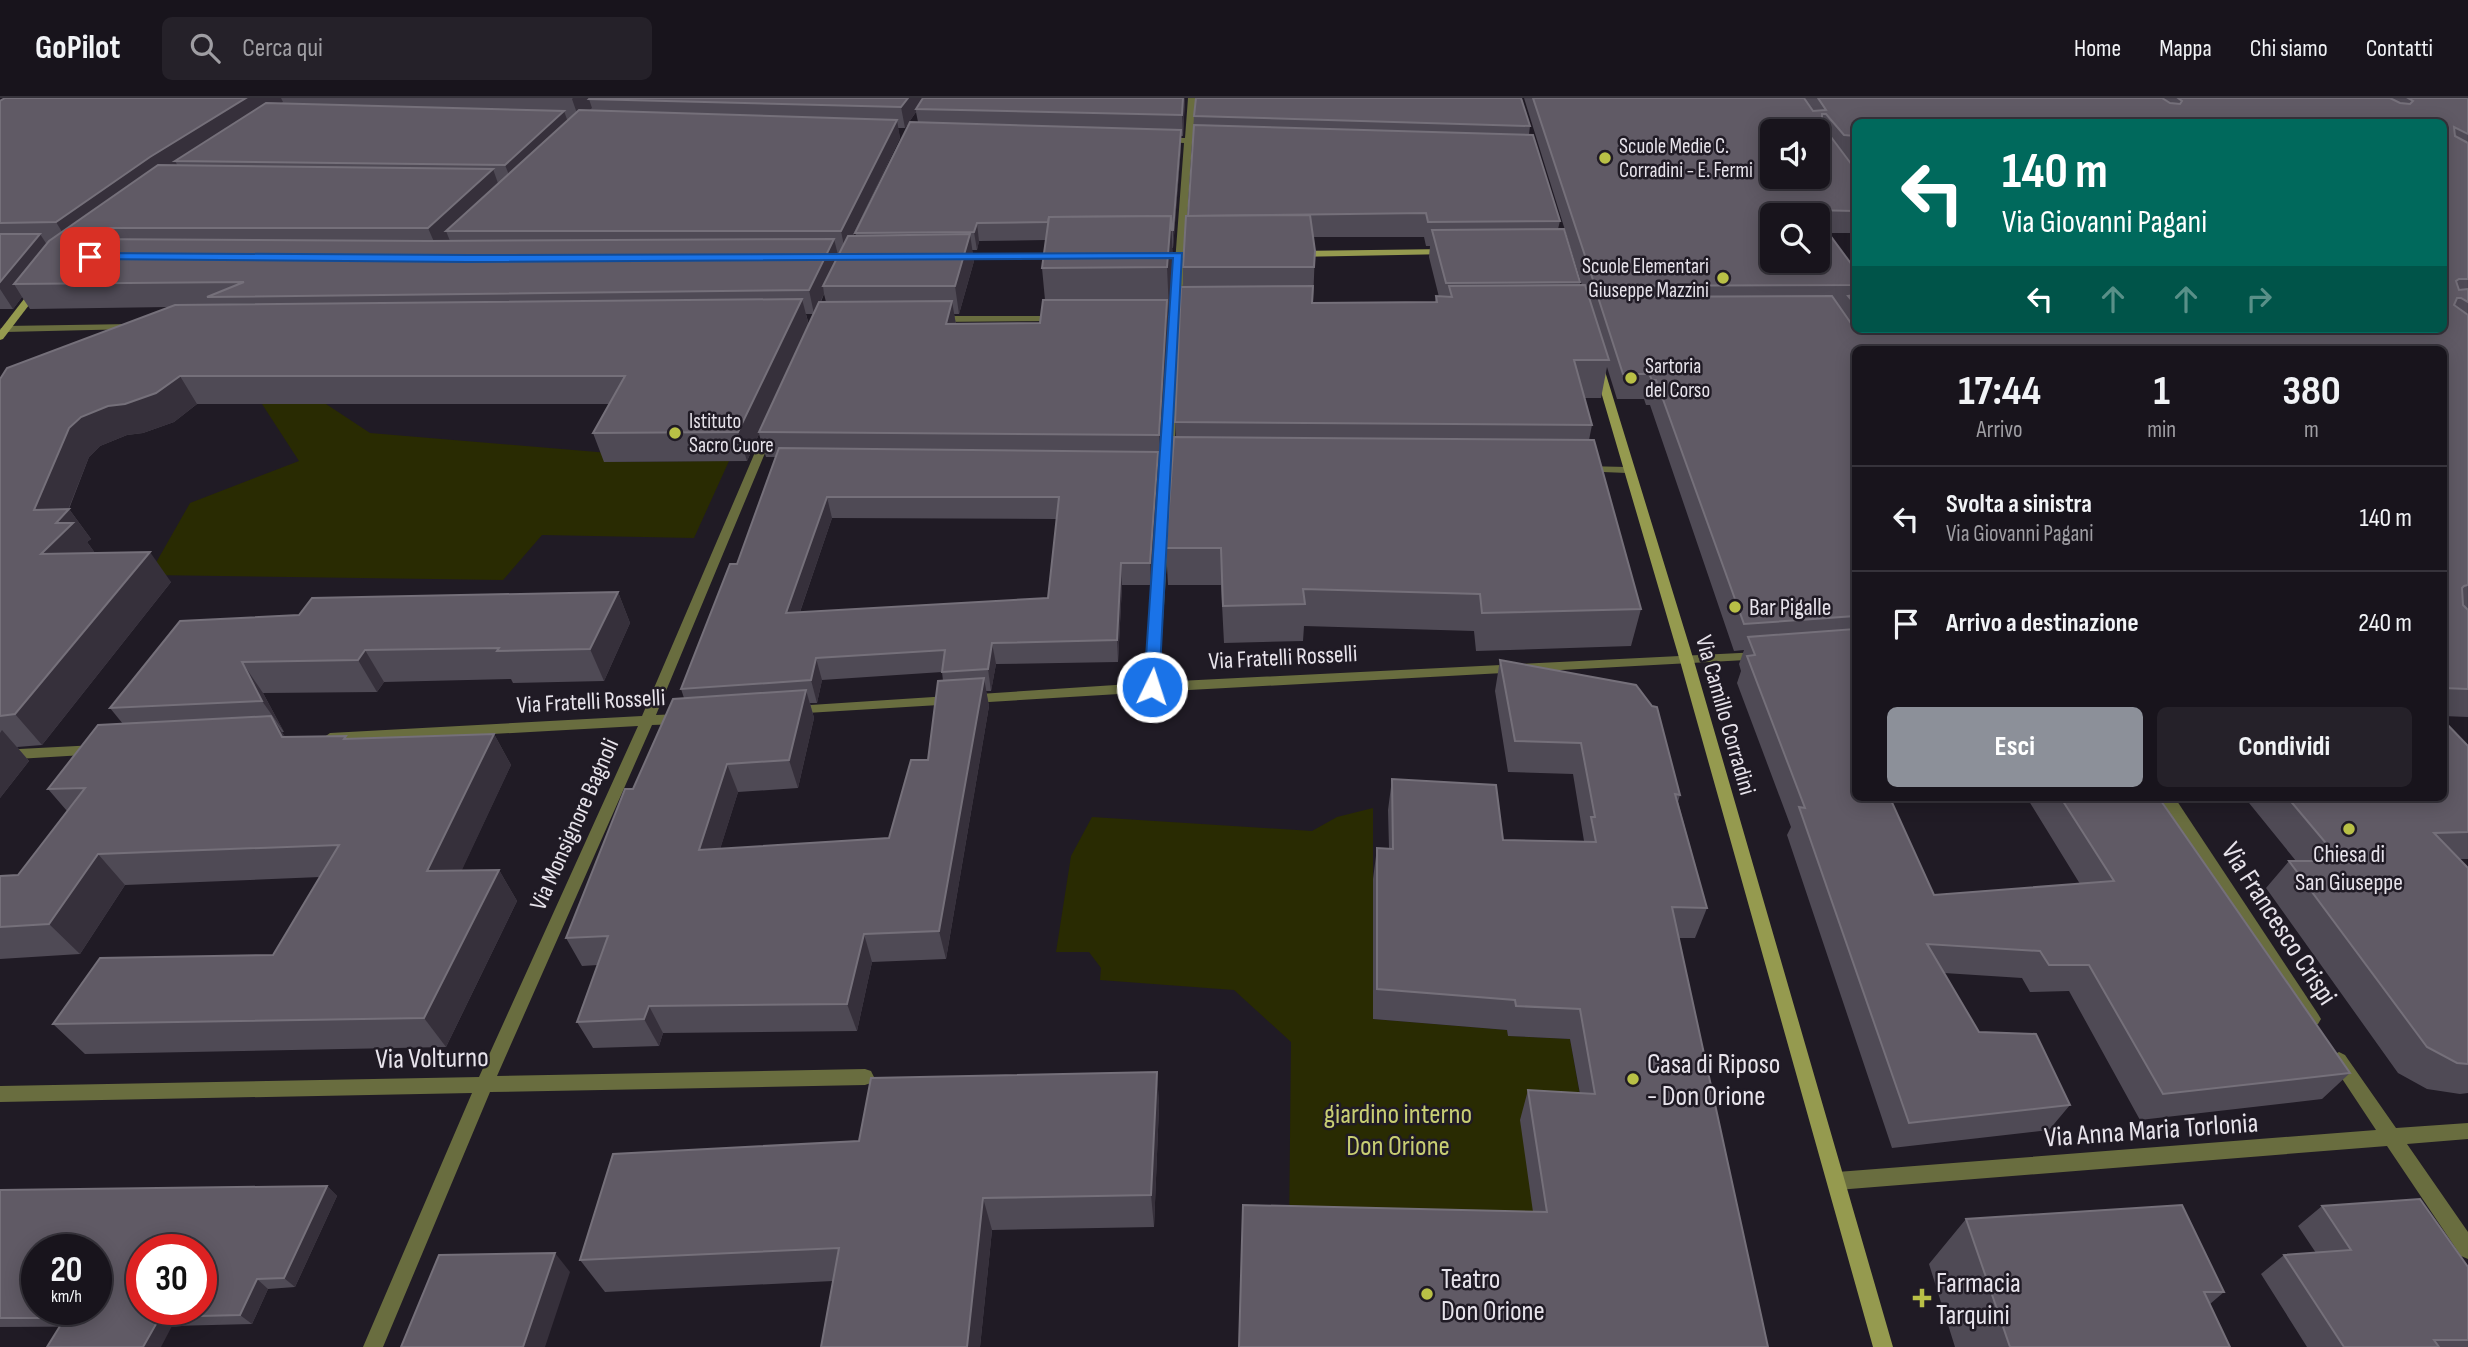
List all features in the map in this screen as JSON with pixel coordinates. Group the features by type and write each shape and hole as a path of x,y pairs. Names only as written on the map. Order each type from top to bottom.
{"street":[{"path":"1152,687 1168,465 1174,319 1192,98"},
{"path":"1159,140 1215,142"},
{"path":"1289,254 1454,252"},
{"path":"1137,255 1220,254"},
{"path":"945,257 1069,256"},
{"path":"3,333 41,283"},
{"path":"1133,319 1215,318"},
{"path":"928,319 1065,319"},
{"path":"3,333 147,327"},
{"name":"Via Camillo Corradini","path":"1595,354 1838,1181 1883,1347"},
{"name":"Via Monsignore Bagnoli","path":"373,1347 485,1084 647,721 776,415"},
{"path":"755,463 768,463"},
{"path":"1126,464 1195,465"},
{"path":"1572,469 1628,470"},
{"name":"Via Fratelli Rosselli","path":"783,712 1152,687 1687,661 1777,654"},
{"name":"Via Fratelli Rosselli","path":"321,738 688,719"},
{"path":"0,755 107,749"},
{"name":"Via Francesco Crispi","path":"2169,801 2390,1138 2468,1250"},
{"name":"Via Volturno","path":"0,1094 865,1077"},
{"name":"Via Anna Maria Torlonia","path":"1838,1181 2468,1131"}],"green space":[{"path":"262,404 326,404 370,433 609,453 604,462 729,461 694,538 542,535 503,580 149,575 190,503 299,461"},
{"name":"giardino interno Don Orione","path":"1373,808 1373,1019 1507,1030 1508,1036 1570,1039 1585,1124 1572,1241 1289,1234 1291,1042 1234,990 1100,980 1101,968 1089,952 1056,952 1071,856 1092,817 1312,831 1337,817"}],"building":[{"path":"5,98 246,98 150,157 56,222 0,223 0,101"},
{"path":"590,98 908,98 901,107"},
{"path":"923,98 1183,98 1182,115 916,109"},
{"path":"1196,98 1521,98 1530,126 1194,116"},
{"path":"1533,98 1804,98 1813,111 1826,110 1818,98 2162,98 2170,103 2180,104 2182,101 2178,98 2390,98 2410,104 2413,101 2408,98 2468,98 2468,134 2454,127 2455,136 2468,143 2468,279 2456,281 2459,290 2468,289 2468,302 2457,298 2454,305 2468,315 2468,585 2462,588 2463,605 2468,610 2468,689 2447,688 2447,346 1852,346 1852,616 1744,624 1656,380 1652,380 1649,374 1623,374 1598,297 1832,296 1852,325 1852,333 2447,333 2447,119 1852,119 1852,136 1844,135 1826,114 1822,114 1822,119 1760,119 1760,189 1830,189 1830,136 1852,165 1852,211 1830,210 1830,203 1760,203 1760,273 1830,273 1830,235 1852,265 1852,285 1595,286"},
{"path":"266,103 564,111 505,165 175,161"},
{"path":"579,110 897,120 841,231 446,231"},
{"path":"910,122 1181,130 1173,230 1171,216 1049,217 1048,222 977,223 974,232 855,233"},
{"path":"1194,125 1533,135 1560,221 1428,222 1426,213 1188,216"},
{"path":"158,165 493,169 428,228 76,228 70,231 70,236 75,239 428,241 834,239 809,290 207,297 244,282 14,284 49,241"},
{"path":"1310,215 1315,251 1314,267 1183,267 1186,216"},
{"path":"1171,216 1167,267 1042,268 1049,217"},
{"path":"1564,229 1580,282 1446,283 1432,230"},
{"path":"0,234 40,234 0,282"},
{"path":"970,234 955,286 823,286 848,236"},
{"path":"1585,285 1609,360 1574,360 1592,425 1175,422 1181,287 1313,286 1312,303 1437,302 1436,296 1452,297 1449,286"},
{"path":"802,299 738,432 593,433 625,376 180,376 156,393 125,404 108,406 81,417 69,428 34,510 69,509 56,523 73,523 41,554 150,552 15,714 0,716 0,379 7,368 175,305"},
{"path":"1043,300 1167,300 1159,435 759,432 819,302 952,301 946,324 1040,323"},
{"path":"1174,437 1594,440 1641,609 1482,613 1480,594 1303,589 1305,604 1223,606 1221,548 1166,548"},
{"path":"779,448 1158,452 1150,563 1121,563 1117,640 992,643 988,669 942,672 945,650 816,658 811,680 681,689 730,564 737,564","holes":["827,497 1059,497 1048,598 786,613"]},
{"path":"618,592 590,649 365,650 358,660 242,662 262,701 110,708 180,621 299,615 312,598"},
{"path":"1852,629 1852,801 1891,801 1934,895 2114,881 2063,801 2161,801 2350,1073 2163,1094 2089,965 2049,965 2040,951 1927,944 1979,1032 2036,1034 2070,1105 1909,1123 1799,807 1805,808 1747,656 1755,655 1748,637"},
{"path":"1500,660 1636,685 1652,706 1657,707 1680,795 1675,794 1707,908 1672,907 1768,1347 1239,1347 1243,1205 1547,1212 1528,1090 1595,1094 1580,1009 1516,1006 1515,1000 1377,989 1377,848 1393,849 1392,779 1496,785 1503,840 1596,842 1591,817 1595,817 1581,743 1515,741"},
{"path":"984,678 939,931 864,934 847,1004 649,1006 644,1019 577,1022 608,936 566,938 625,789 633,789 673,699 806,690 789,760 727,764 699,850 889,838 911,760 928,760 938,681"},
{"path":"271,716 282,737 346,736 344,739 494,734 427,871 499,870 424,1018 53,1024 100,958 273,955 339,845 98,854 49,924 0,927 0,876 18,875 85,788 48,789 98,725"},
{"path":"2447,724 2468,746 2468,832 2434,833 2468,868 2468,1064 2457,1063 2427,1047 2289,861 2341,861 2291,801 2447,801"},
{"path":"1157,1072 1151,1195 983,1198 967,1347 821,1347 839,1248 580,1260 613,1154 859,1141 871,1078"},
{"path":"327,1186 284,1278 257,1279 240,1315 217,1316 217,1234 126,1234 126,1325 155,1325 143,1347 47,1347 61,1325 112,1325 112,1234 21,1234 21,1318 0,1318 0,1190"},
{"path":"2420,1199 2468,1267 2468,1340 2434,1340 2439,1347 2344,1347 2284,1255 2351,1250 2322,1206"},
{"path":"2182,1205 2224,1292 2204,1292 2230,1347 2010,1347 1966,1219"},
{"path":"555,1253 523,1347 401,1347 439,1255"}],"place":[{"name":"Scuole Medie C. Corradini - E. Fermi","path":"1605,158"},
{"name":"Scuole Elementari Giuseppe Mazzini","path":"1723,278"},
{"name":"Sartoria del Corso","path":"1631,378"},
{"name":"Istituto Sacro Cuore","path":"675,433"},
{"name":"Bar Pigalle","path":"1735,607"},
{"name":"Chiesa di San Giuseppe","path":"2349,829"},
{"name":"Casa di Riposo - Don Orione","path":"1633,1079"},
{"name":"Teatro Don Orione","path":"1427,1294"},
{"name":"Farmacia Tarquini","path":"1922,1298"}],"route":[{"path":"90,257 1179,255 1168,465 1152,687"}]}
